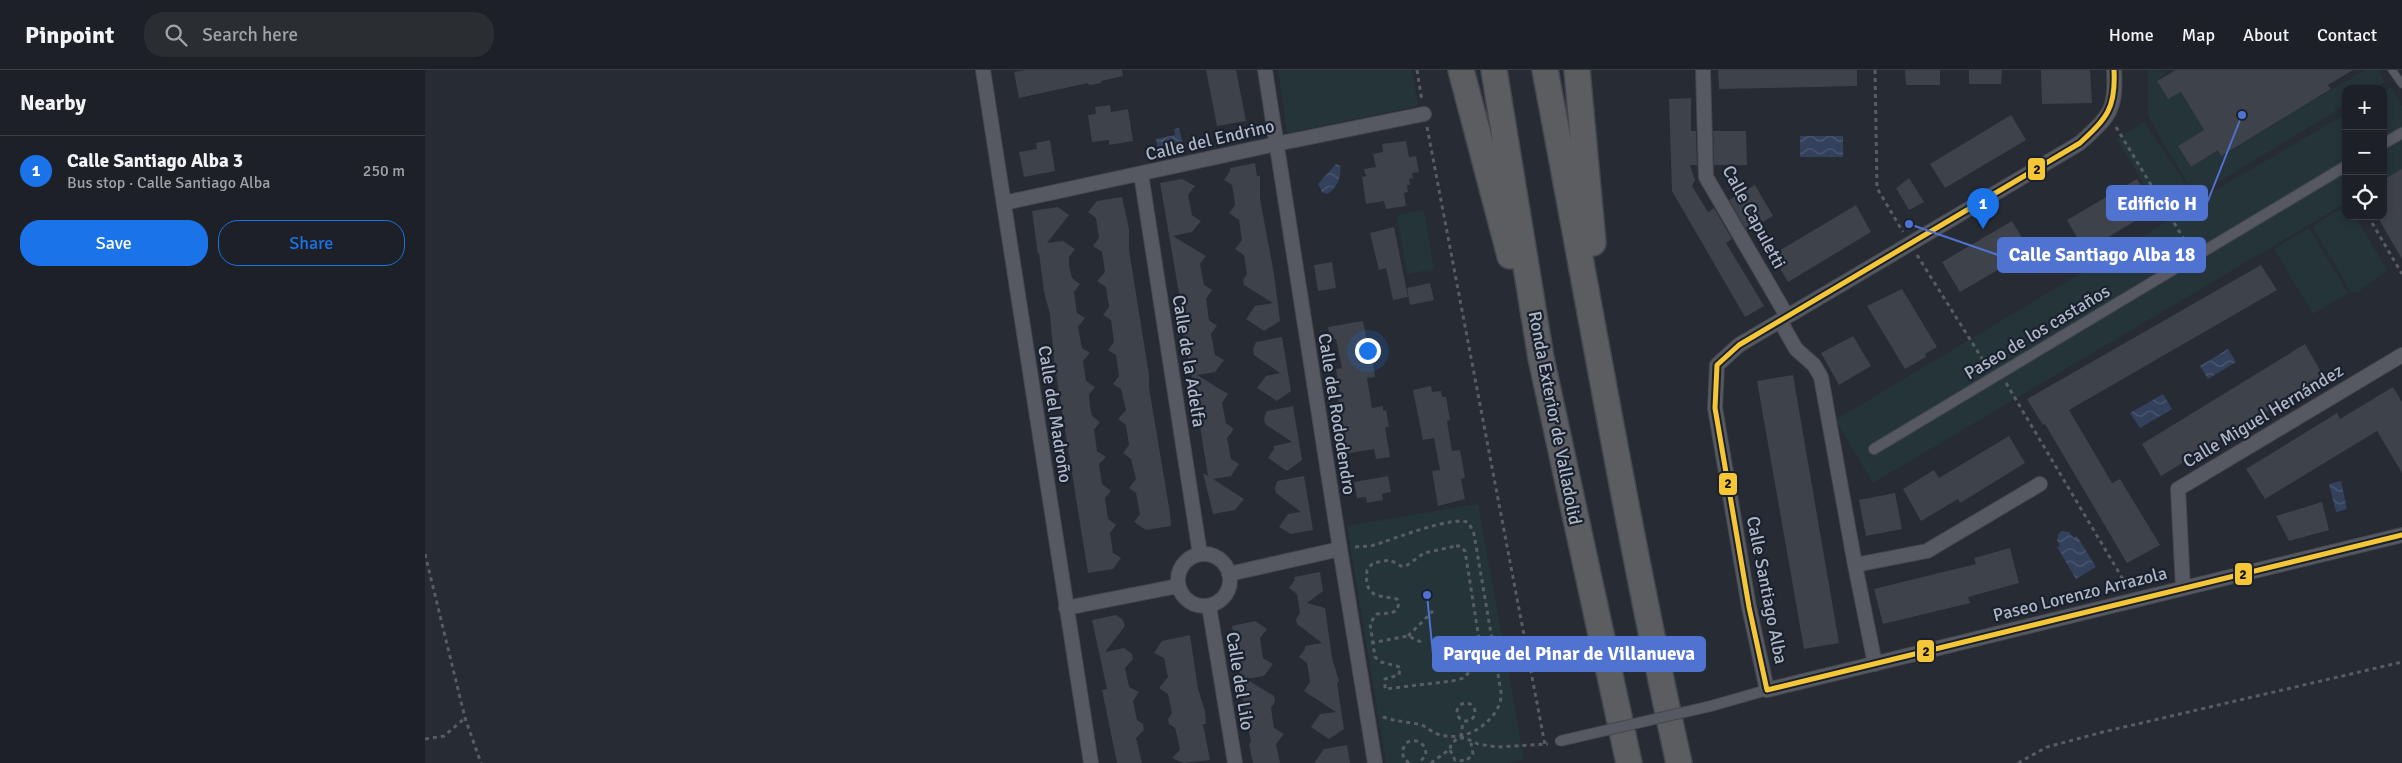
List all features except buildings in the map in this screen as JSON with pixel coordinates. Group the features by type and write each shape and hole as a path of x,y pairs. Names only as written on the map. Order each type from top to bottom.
{"highway":[{"path":"1461,70 1522,302 1541,358"},
{"name":"Ronda Exterior de Valladolid","path":"1494,70 1541,358 1629,763"},
{"path":"1545,70 1631,536 1679,763"},
{"path":"1577,70 1596,279 1593,323"}],"street":[{"name":"Calle del Madroño","path":"983,70 1091,763"},
{"name":"Calle del Rododendro","path":"1265,70 1339,549 1375,763"},
{"name":"Calle Capuletti","path":"1703,70 1707,177 1784,319"},
{"path":"2108,117 2115,93 2114,70"},
{"name":"Calle del Endrino","path":"1005,203 1424,114"},
{"name":"Calle Santiago Alba","path":"1767,690 1749,607 1715,408 1717,366 1739,345 2080,143 2108,117"},
{"path":"2387,142 2402,133"},
{"name":"Paseo de los castaños","path":"1874,449 2342,168"},
{"name":"Calle de la Adelfa","path":"1141,174 1200,554"},
{"path":"1784,319 1796,349 1814,365 1821,377 1875,664"},
{"name":"Calle Miguel Hernández","path":"2183,588 2178,489 2402,355"},
{"path":"1855,565 1927,551 2040,484"},
{"name":"Paseo Lorenzo Arrazola","path":"1767,690 2402,535"},
{"path":"1229,574 1339,549"},
{"path":"1200,554 1210,554 1219,558 1229,574 1230,584 1226,594 1219,602 1209,606 1193,604 1181,593 1178,586 1180,568 1192,556 1200,554"},
{"path":"1066,608 1178,586"},
{"name":"Calle del Lilo","path":"1209,606 1235,763"},
{"path":"1560,742 1711,706 1767,690"}],"lane":[{"path":"2392,70 2402,84"}],"path":[{"path":"1368,719 1378,716 1399,722 1419,724 1444,736 1461,737 1470,742 1497,747 1521,744 1545,745 1417,70"},
{"path":"2108,117 2117,128 2195,257"},
{"path":"2370,220 2402,274"},
{"path":"2000,373 2135,600"},
{"path":"1339,549 1367,547 1409,532 1459,520 1469,523 1474,534 1502,698 1494,714 1483,725 1477,730 1453,741 1450,749 1431,763"},
{"path":"1456,546 1463,548 1480,645 1467,675 1452,681 1385,689 1385,678 1399,675 1400,667 1378,660 1372,642 1371,619 1377,614 1394,612 1399,608 1399,603 1397,599 1379,597 1369,588 1366,574 1369,567 1379,562 1391,560 1401,566 1406,566 1424,553 1456,546"},
{"path":"425,554 465,718 481,763"},
{"path":"1408,636 1433,611"},
{"path":"1355,645 1408,636 1421,642"},
{"path":"2018,763 2047,747 2103,732 2402,662"},
{"path":"1467,703 1472,706 1475,714 1471,719 1463,721 1457,717 1457,709 1461,704 1467,703"},
{"path":"425,739 444,736 465,718"},
{"path":"1461,737 1463,721"},
{"path":"1409,763 1404,759 1402,751 1406,743 1413,740 1420,742 1425,748 1426,755 1419,763"},
{"path":"1450,749 1455,760 1466,761 1473,754 1474,747 1470,742"}],"shaded area":[{"path":"1278,70 1412,70 1418,106 1287,133"},
{"path":"2148,70 2167,71 2157,81 2167,98 2181,92 2204,130 2178,146 2191,167 2218,150 2221,156 2364,70 2378,70 2385,82 2380,85 2342,85 2342,107 2195,196 2198,200 2342,116 2342,205 1873,483 1835,420 2166,222 2117,139 2144,122 2194,195 2148,116"},
{"path":"2391,87 2402,106 2402,169 2387,178 2387,130 2387,90"},
{"path":"2342,208 2342,220 2357,220 2387,270 2358,292 2351,292 2312,226"},
{"path":"1424,210 1434,269 1407,274 1397,215"},
{"path":"2309,228 2348,293 2313,314 2274,249"},
{"path":"1478,504 1524,759 1506,763 1386,763 1347,526"}],"water":[{"path":"1179,128 1183,145 1158,150 1156,139 1175,135 1174,129"},
{"path":"1800,136 1843,136 1843,157 1800,157"},
{"path":"1336,164 1340,166 1339,178 1334,189 1327,194 1322,192 1318,184"},
{"path":"2228,349 2236,362 2208,379 2200,366"},
{"path":"2163,394 2172,409 2140,428 2130,413"},
{"path":"2341,481 2347,509 2336,512 2329,484"},
{"path":"2062,531 2069,532 2074,538 2077,536 2096,567 2076,579 2057,547 2060,546 2057,540 2059,533"}],"transit line":[{"name":"2","path":"1767,690 1749,607 1715,408 1717,365 1739,345 2080,143 2097,126 2108,111 2113,94 2114,70"},
{"name":"2","path":"1767,690 2402,535"}],"place":[{"name":"Edificio H","path":"2242,115"},
{"name":"Calle Santiago Alba 18","path":"1909,224"},
{"name":"Calle Santiago Alba 3","path":"1983,229"},
{"name":"Parque del Pinar de Villanueva","path":"1427,595"}]}
